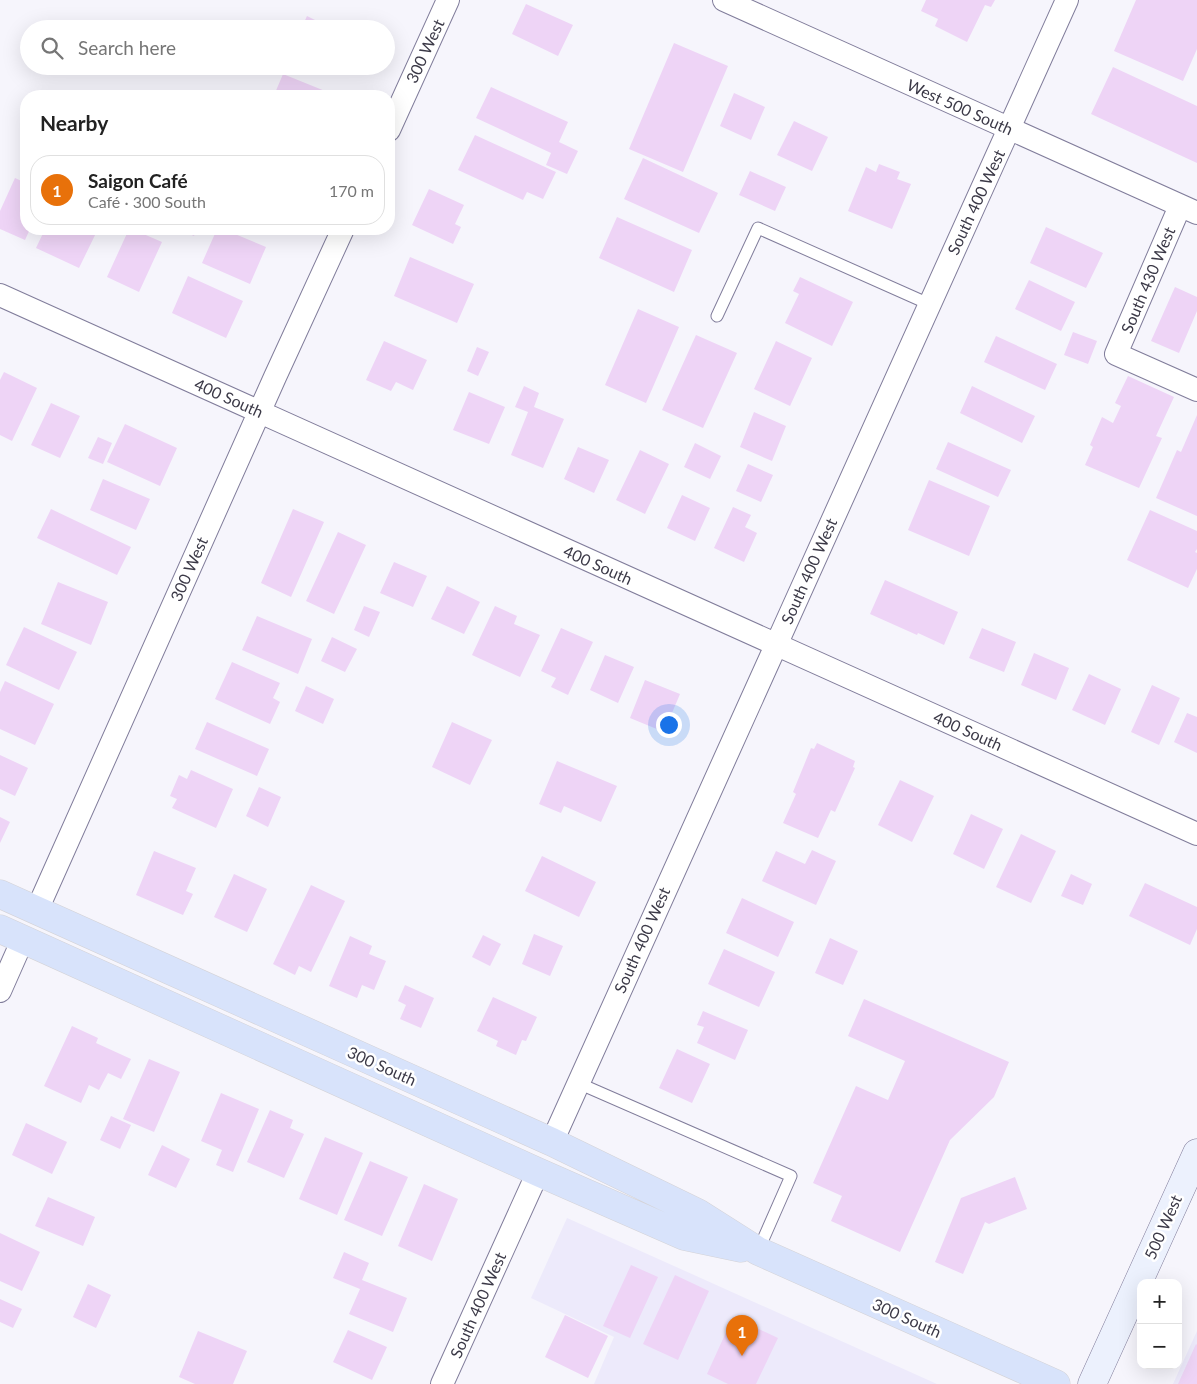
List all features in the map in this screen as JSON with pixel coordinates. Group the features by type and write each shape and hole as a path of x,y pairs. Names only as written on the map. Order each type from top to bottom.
{"main road":[{"name":"300 South","path":"0,894 552,1142 698,1213 758,1251 1056,1384"},
{"name":"300 South","path":"12,934 684,1236 758,1251"},
{"name":"500 West","path":"1092,1384 1197,1153"}],"street":[{"name":"300 West","path":"395,117 448,0"},
{"name":"West 500 South","path":"724,0 1189,210"},
{"name":"South 400 West","path":"552,1142 1067,0"},
{"name":"South 430 West","path":"1189,210 1116,354 1197,390"},
{"name":"300 West","path":"37,910 340,235"},
{"name":"400 South","path":"0,295 1197,834"},
{"path":"0,991 12,934"},
{"name":"South 400 West","path":"442,1384 538,1172"}],"lane":[{"path":"717,316 758,228 929,304"},
{"path":"578,1083 791,1176 758,1251"}],"shaded area":[{"path":"567,1218 937,1384 594,1384 614,1337 531,1298"},
{"path":"1197,1331 1197,1384 1173,1384 1180,1369 1182,1369 1182,1364"}],"building":[{"path":"926,0 995,0 991,7 985,5 967,42 935,26 938,19 921,11"},
{"path":"1136,0 1197,0 1197,49 1183,81 1114,51"},
{"path":"526,4 573,25 558,56 512,34"},
{"path":"307,16 315,20 305,20"},
{"path":"674,43 728,66 683,172 629,149"},
{"path":"1113,67 1197,106 1197,163 1091,114"},
{"path":"283,75 285,75 323,90 276,90"},
{"path":"491,87 568,122 559,142 578,151 567,174 546,165 551,153 476,118"},
{"path":"734,93 765,107 751,140 720,126"},
{"path":"794,121 828,137 812,171 777,155"},
{"path":"475,135 556,172 543,199 527,192 523,200 458,170"},
{"path":"643,158 718,193 699,233 624,199"},
{"path":"879,164 900,172 897,179 911,184 892,229 848,211 866,167 876,172"},
{"path":"750,171 786,187 775,211 739,195"},
{"path":"15,178 20,180 20,235 27,235 25,240 0,229 0,211"},
{"path":"429,189 464,205 455,224 461,227 453,244 412,225"},
{"path":"617,217 692,250 674,292 599,258"},
{"path":"1046,227 1103,253 1086,288 1030,263"},
{"path":"42,235 95,235 79,268 36,248"},
{"path":"126,235 146,235 162,242 139,292 107,277"},
{"path":"214,235 237,235 266,247 250,284 202,263"},
{"path":"410,257 474,284 457,323 394,296"},
{"path":"188,276 243,301 226,338 172,313"},
{"path":"800,277 853,302 832,346 785,323 799,294 793,291"},
{"path":"1029,280 1075,302 1061,331 1015,309"},
{"path":"1175,287 1197,297 1197,311 1179,353 1151,341"},
{"path":"638,309 679,327 646,403 605,385"},
{"path":"1073,332 1097,341 1088,364 1064,355"},
{"path":"696,335 737,353 703,428 662,410"},
{"path":"996,336 1057,364 1045,390 984,362"},
{"path":"384,341 427,360 413,390 396,382 391,391 366,380"},
{"path":"776,341 812,358 790,406 754,389"},
{"path":"477,347 489,352 478,376 467,371"},
{"path":"4,372 37,388 12,441 0,435 0,380"},
{"path":"1128,376 1174,397 1156,436 1162,438 1139,488 1085,465 1093,447 1090,445 1102,417 1113,423 1121,406 1115,403"},
{"path":"524,386 539,393 534,407 564,419 543,468 511,455 528,412 515,407"},
{"path":"972,386 1035,416 1022,443 960,413"},
{"path":"469,392 505,407 489,444 453,430"},
{"path":"51,403 80,416 60,458 31,445"},
{"path":"754,412 786,426 772,461 740,447"},
{"path":"1197,415 1197,516 1156,498 1177,450 1181,452"},
{"path":"125,424 177,448 160,486 107,462"},
{"path":"98,437 112,443 103,464 88,458"},
{"path":"948,442 1011,470 998,497 936,469"},
{"path":"695,443 721,456 710,479 684,467"},
{"path":"578,447 609,460 594,493 564,479"},
{"path":"640,450 669,464 645,514 616,500"},
{"path":"748,464 773,475 761,502 736,491"},
{"path":"103,479 150,499 136,530 90,510"},
{"path":"929,480 990,506 969,556 908,530"},
{"path":"682,495 710,508 695,541 667,528"},
{"path":"733,507 751,515 745,527 757,533 744,562 714,548"},
{"path":"51,509 131,547 117,575 37,538"},
{"path":"293,509 324,522 291,597 261,583"},
{"path":"1150,510 1197,531 1197,549 1195,552 1197,553 1197,569 1188,588 1127,560"},
{"path":"338,532 366,545 334,614 306,601"},
{"path":"394,562 427,576 413,607 380,593"},
{"path":"885,580 958,612 944,645 870,614"},
{"path":"58,582 108,602 91,645 41,624"},
{"path":"447,586 480,602 464,634 431,619"},
{"path":"364,606 380,612 369,637 354,630"},
{"path":"495,606 517,616 514,624 540,635 520,677 472,655"},
{"path":"257,616 312,639 298,674 242,650"},
{"path":"24,627 77,652 59,690 6,665"},
{"path":"561,628 593,642 568,695 551,687 556,678 541,671"},
{"path":"982,628 1016,642 1004,672 969,658"},
{"path":"332,637 357,649 345,672 321,661"},
{"path":"1034,653 1069,668 1056,700 1021,685"},
{"path":"605,655 634,667 618,703 590,690"},
{"path":"232,662 280,683 273,698 280,702 270,724 215,699"},
{"path":"1089,674 1121,689 1105,725 1072,710"},
{"path":"645,680 680,694 664,732 630,718"},
{"path":"5,681 54,704 35,745 0,729 0,692"},
{"path":"1152,685 1180,698 1159,745 1131,732"},
{"path":"306,686 334,699 323,724 295,711"},
{"path":"1187,713 1197,717 1197,753 1174,742"},
{"path":"207,722 269,749 257,776 195,749"},
{"path":"452,722 492,740 470,785 432,767"},
{"path":"817,743 855,761 853,767 855,768 835,812 831,810 818,838 783,823 796,794 793,792 811,748 814,749"},
{"path":"0,755 28,768 15,796 0,789"},
{"path":"557,761 617,786 601,822 564,806 561,813 539,804"},
{"path":"191,770 233,789 216,828 172,808 177,799 170,796 179,775 187,779"},
{"path":"900,780 934,796 912,842 878,825"},
{"path":"259,787 281,797 268,827 246,816"},
{"path":"971,814 1003,829 984,869 953,854"},
{"path":"0,817 10,822 0,843"},
{"path":"1021,834 1056,851 1031,903 996,887"},
{"path":"812,850 836,861 816,905 762,881 776,851 805,864"},
{"path":"154,851 196,868 186,891 193,894 183,915 136,895"},
{"path":"542,856 596,882 579,917 525,891"},
{"path":"234,874 267,889 247,932 214,917"},
{"path":"1071,874 1092,884 1083,905 1061,896"},
{"path":"1145,883 1197,907 1197,929 1190,945 1129,916"},
{"path":"311,885 345,901 311,972 299,966 295,975 273,964"},
{"path":"742,898 794,922 778,957 726,933"},
{"path":"534,934 563,946 550,976 522,964"},
{"path":"483,935 501,944 490,966 472,957"},
{"path":"350,936 372,946 369,954 386,961 374,990 362,985 357,998 329,986"},
{"path":"830,938 858,951 843,985 815,973"},
{"path":"724,949 775,972 759,1007 708,984"},
{"path":"405,985 434,998 421,1028 400,1019 406,1005 398,1001"},
{"path":"493,997 537,1017 526,1041 522,1040 516,1055 496,1046 498,1041 477,1031"},
{"path":"864,999 1009,1062 994,1097 950,1140 900,1252 831,1221 842,1196 813,1183 856,1086 888,1100 905,1061 848,1036"},
{"path":"703,1011 748,1030 735,1060 697,1043 704,1027 697,1025"},
{"path":"72,1026 98,1038 96,1043 131,1059 121,1079 108,1073 99,1090 89,1085 81,1103 44,1086"},
{"path":"677,1049 710,1064 692,1103 659,1088"},
{"path":"149,1059 180,1072 154,1132 123,1119"},
{"path":"221,1093 259,1109 233,1172 216,1165 222,1150 201,1141"},
{"path":"270,1110 293,1120 290,1128 304,1134 284,1178 247,1162"},
{"path":"111,1116 131,1125 120,1149 100,1140"},
{"path":"26,1123 67,1142 52,1174 12,1155"},
{"path":"325,1137 363,1153 337,1215 299,1199"},
{"path":"162,1145 190,1159 176,1188 148,1175"},
{"path":"370,1161 408,1177 382,1236 344,1220"},
{"path":"1015,1177 1027,1209 989,1224 985,1222 963,1274 935,1262 961,1198"},
{"path":"424,1184 458,1199 432,1261 398,1246"},
{"path":"48,1197 95,1217 83,1246 35,1226"},
{"path":"0,1233 40,1252 22,1291 0,1281"},
{"path":"344,1252 369,1263 362,1280 407,1298 393,1332 349,1314 360,1289 333,1278"},
{"path":"631,1265 658,1277 630,1338 603,1326"},
{"path":"675,1275 709,1291 678,1360 643,1344"},
{"path":"88,1284 111,1295 96,1328 73,1317"},
{"path":"0,1299 22,1309 13,1328 0,1322"},
{"path":"565,1315 608,1336 588,1378 545,1357"},
{"path":"733,1317 778,1338 756,1384 728,1384 707,1374"},
{"path":"348,1330 387,1347 372,1380 333,1362"},
{"path":"198,1331 247,1351 233,1384 195,1384 179,1377"},
{"path":"1196,1344 1197,1384 1178,1384"}],"place":[{"name":"Saigon Café","path":"742,1356"}]}
